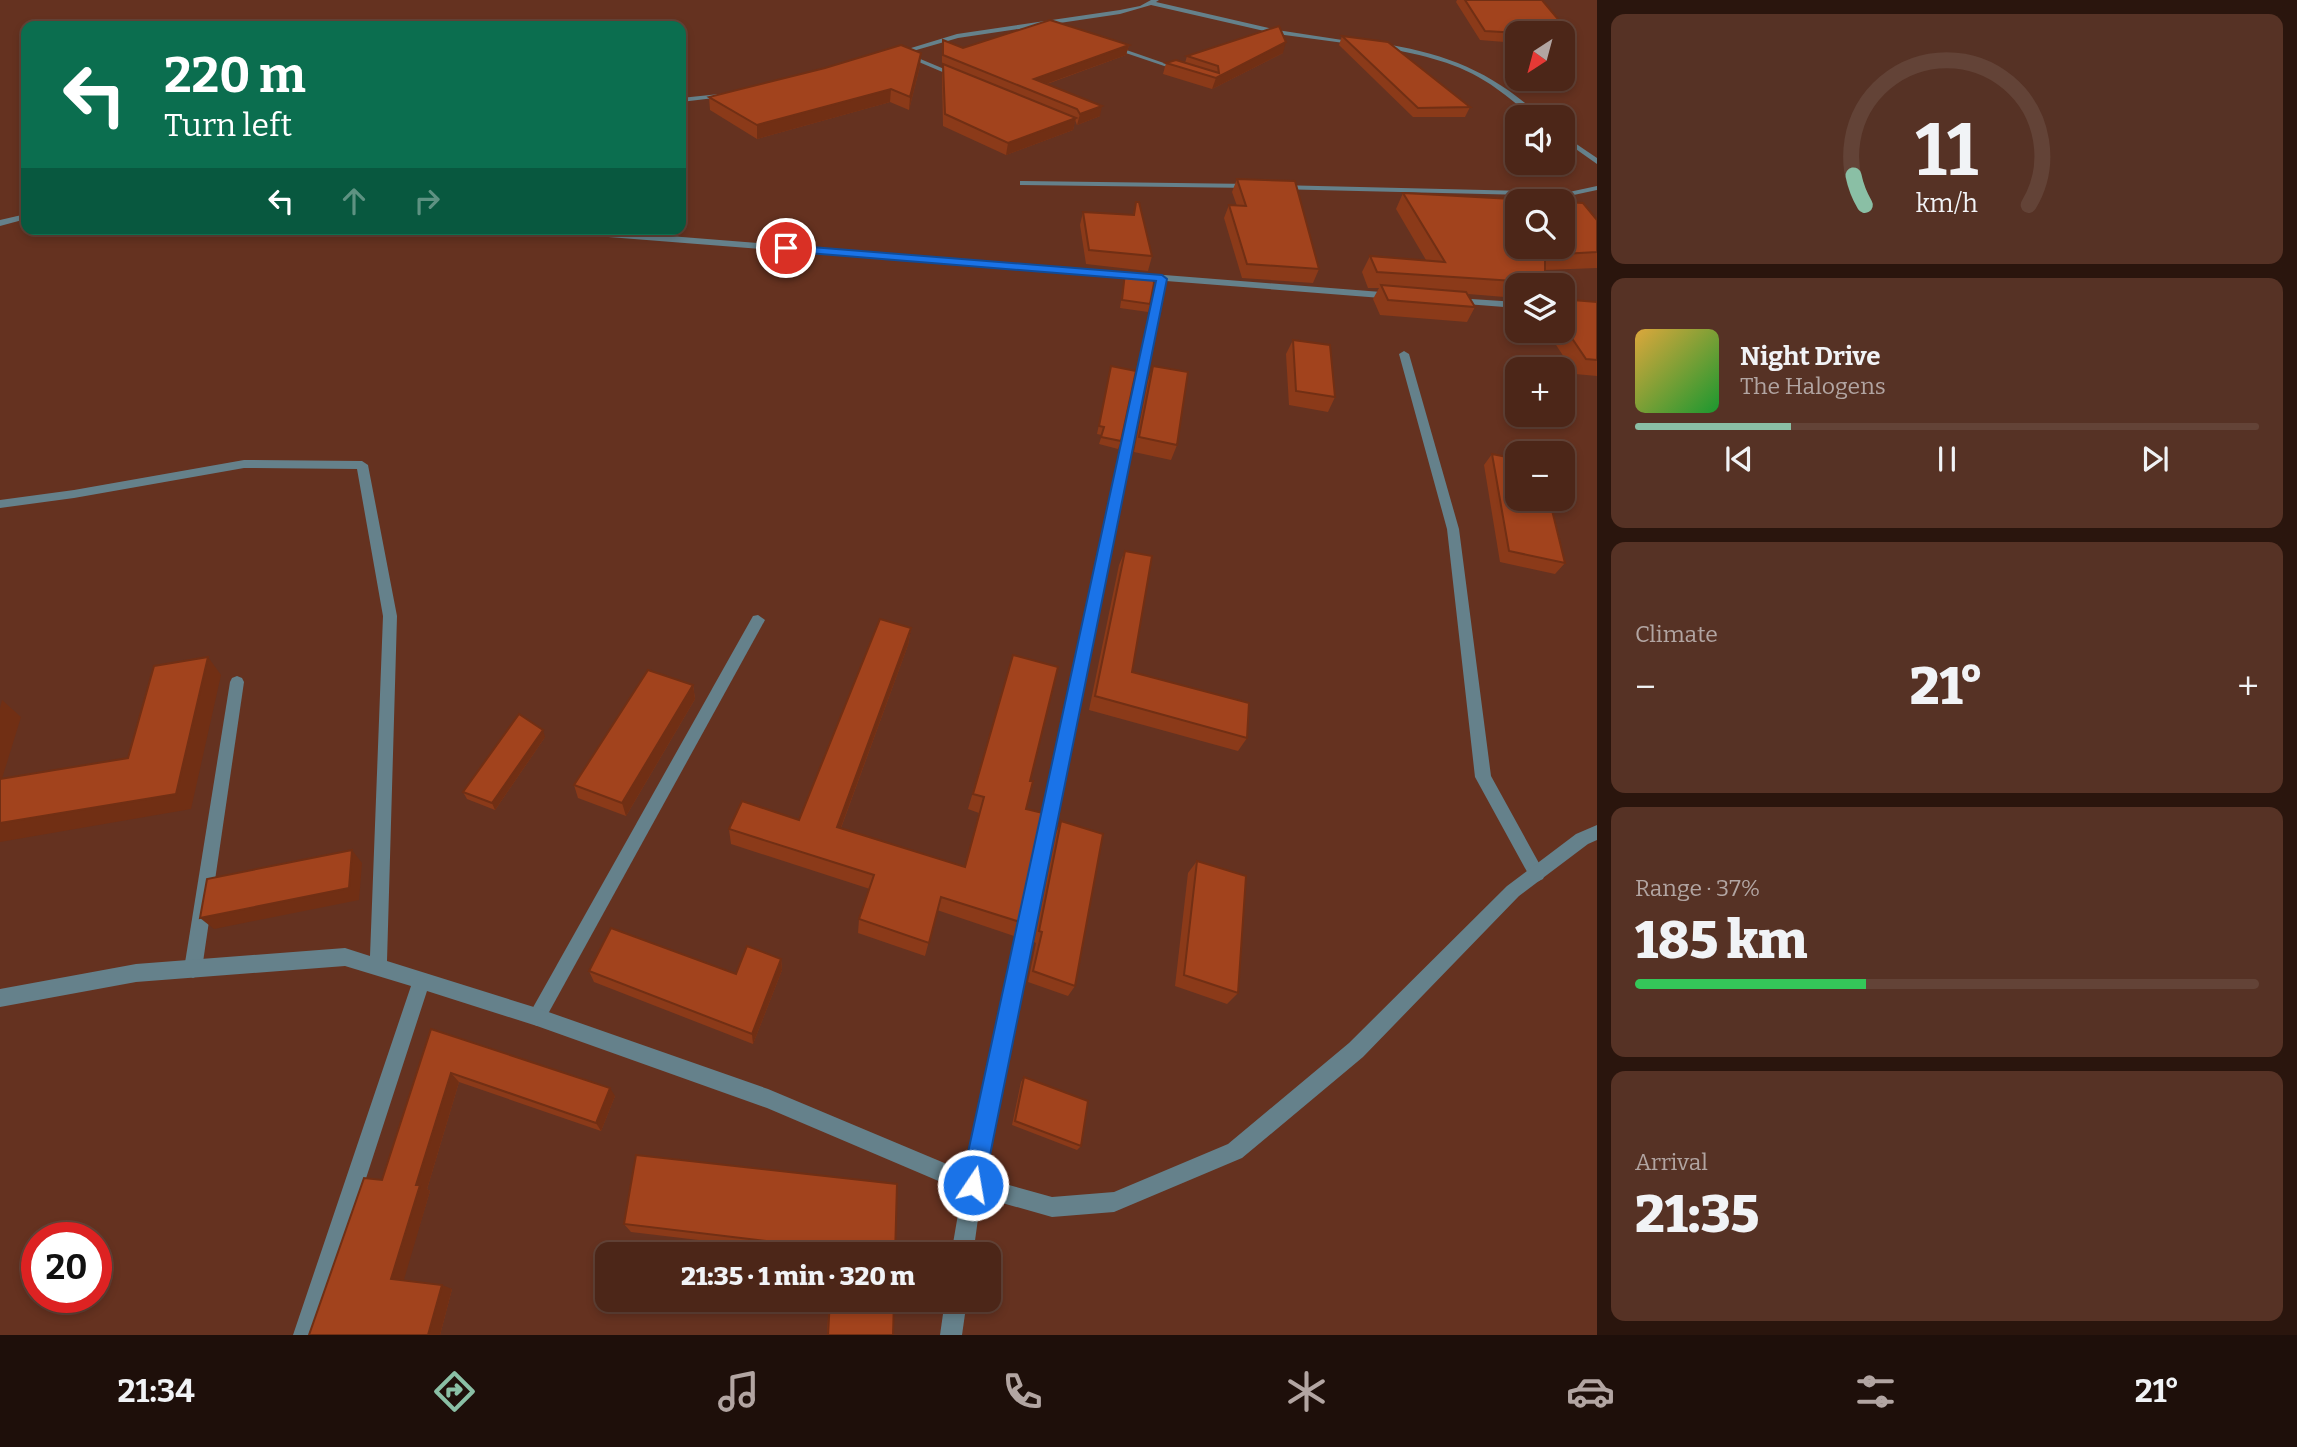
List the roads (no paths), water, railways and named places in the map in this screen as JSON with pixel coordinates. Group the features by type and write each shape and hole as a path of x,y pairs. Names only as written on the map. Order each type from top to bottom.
{"street":[{"path":"881,59 957,36 1100,15 1154,2 1277,32 1363,43"},
{"path":"1040,22 1064,30"},
{"path":"1101,43 1187,72"},
{"path":"1376,45 1424,53 1461,65 1482,75 1521,105"},
{"path":"899,52 973,83"},
{"path":"686,99 732,94"},
{"path":"1575,146 1597,162"},
{"path":"1023,183 1569,194 1597,188"},
{"path":"0,223 21,218"},
{"path":"619,235 1408,297"},
{"path":"964,1242 973,1185 1162,279"},
{"path":"1449,300 1505,304"},
{"path":"1404,354 1453,529 1483,778 1536,874"},
{"path":"0,504 74,494 244,464 362,465 390,616 378,966"},
{"path":"537,1017 758,620"},
{"path":"193,969 237,682"},
{"path":"0,998 136,973 345,957 537,1017 768,1099 973,1185 1052,1207 1114,1202 1235,1151 1356,1050 1513,891 1582,839 1597,832"},
{"path":"303,1335 422,980"},
{"path":"951,1335 954,1312"}]}
